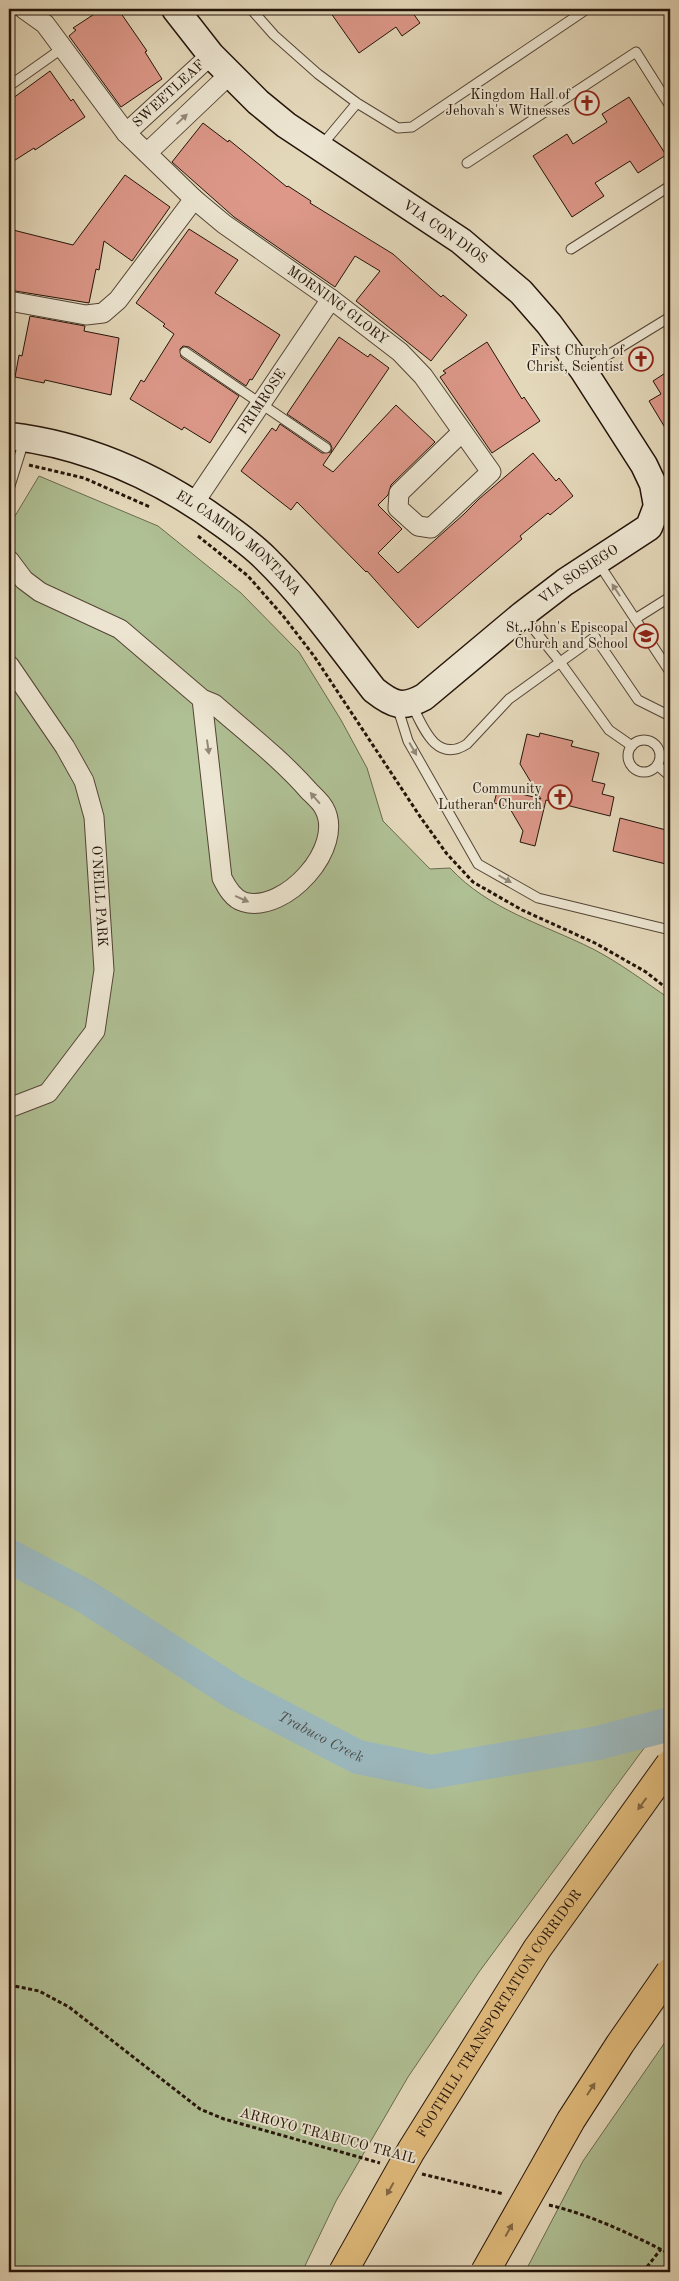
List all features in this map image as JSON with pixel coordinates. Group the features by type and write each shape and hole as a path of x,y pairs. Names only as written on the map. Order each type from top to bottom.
{"highway":[{"name":"FOOTHILL TRANSPORTATION CORRIDOR","path":"343,2272 411,2151 537,1949 670,1764"},
{"path":"485,2272 571,2120 620,2044 670,1972"}],"street":[{"name":"MORNING GLORY","path":"24,9 45,24 64,47 126,133 194,199 224,224 331,299 400,352 423,376 491,472 431,528 418,526 398,508 399,493 462,432"},
{"name":"VIA CON DIOS","path":"175,9 211,55 258,102 286,125 460,241 521,292 549,324 583,370 644,465 654,484 660,506"},
{"name":"SWEETLEAF","path":"126,133 211,55"},
{"name":"SWEETLEAF","path":"147,153 230,74"},
{"path":"9,301 86,315 103,313 118,300 194,199"},
{"name":"PRIMROSE","path":"194,503 331,299"},
{"name":"EL CAMINO MONTANA","path":"18,445 79,450 132,470 194,503 265,557 299,594 374,690 384,699 410,701"},
{"name":"VIA SOSIEGO","path":"410,701 596,560 631,541 649,527 660,506"},
{"path":"9,560 24,580 40,592 120,629 202,699 214,704 294,773 325,809 328,829 324,848 304,880 284,896 260,903 243,902 230,893 222,878 202,699"},
{"name":"O'NEILL PARK","path":"9,665 65,747 84,781 94,817 104,970 94,1031 48,1093 9,1108"}],"lane":[{"path":"251,9 274,35 318,74 357,103 398,128 412,127 587,9"},
{"path":"9,86 64,47"},
{"path":"467,163 636,52 670,106"},
{"path":"320,148 357,103"},
{"path":"571,249 670,186"},
{"path":"583,370 670,317"},
{"path":"185,352 326,448"},
{"path":"9,489 18,445"},
{"path":"596,560 670,672"},
{"path":"635,619 670,597"},
{"path":"522,615 560,662 609,730 632,746"},
{"path":"410,701 429,738 441,747 450,750 460,748 467,744 509,699 595,637 638,700 670,716"},
{"path":"410,701 408,741 478,864 538,898 670,930"},
{"path":"646,740 655,745 660,755 657,765 649,771 634,769 629,761 632,746 646,740"},
{"path":"657,765 670,776"}],"path":[{"path":"18,445 84,478 115,490 154,509"},
{"path":"191,531 248,576 284,616 314,656 420,818 447,854 473,882 536,917 596,943 646,972 670,990"},
{"name":"ARROYO TRABUCO TRAIL","path":"9,1984 39,1991 69,2006 200,2109 224,2120 381,2164"},
{"name":"ARROYO TRABUCO TRAIL","path":"419,2173 512,2196"},
{"path":"541,2203 569,2210 634,2235 670,2254"},
{"path":"643,2272 661,2249"}],"green space":[{"path":"39,476 158,526 241,593 299,652 341,720 367,768 383,821 430,869 450,868 465,883 482,895 517,915 603,954 670,999 670,1713 479,1972 408,2077 336,2201 302,2272 9,2272 9,526"},
{"path":"670,2035 670,2272 525,2272 583,2161"}],"building":[{"path":"102,9 118,9 147,51 145,52 162,79 121,107 69,36 76,30 73,28"},
{"path":"328,9 410,9 420,23 402,36 396,27 359,53"},
{"path":"50,71 85,117 35,150 34,148 9,164 9,101"},
{"path":"629,97 666,155 638,173 630,161 595,183 604,196 572,217 533,156 567,134 573,144 607,122 602,114"},
{"path":"203,123 228,142 229,140 287,187 311,201 310,203 393,254 441,297 443,295 467,315 431,361 356,301 380,271 355,256 335,287 234,217 172,162"},
{"path":"125,175 170,207 132,261 104,241 99,270 96,269 89,303 9,290 9,229 73,245"},
{"path":"189,229 238,260 215,293 280,335 252,380 250,379 246,386 189,347 183,346 180,349 181,357 239,396 210,443 184,427 182,430 130,399 141,380 144,382 174,334 163,326 165,324 136,303"},
{"path":"30,316 85,326 84,331 119,338 111,395 45,380 44,383 15,377 19,355 22,356"},
{"path":"339,337 368,357 370,354 389,368 323,465 333,472 396,405 435,442 391,485 388,495 378,505 402,529 378,553 398,573 533,453 556,481 559,478 573,496 520,536 522,539 418,628 367,571 297,502 291,510 241,471 272,428 276,431 280,424 322,453 331,452 330,443 287,414"},
{"path":"487,342 522,399 524,397 540,421 492,453 440,377 446,373 443,371"},
{"path":"670,370 670,436 649,401 661,394 653,381"},
{"path":"540,733 573,741 571,746 599,753 592,781 605,784 602,794 614,797 610,816 546,800 535,846 520,842 523,831 509,807 494,803 498,788 541,799 520,764 527,734 539,737"},
{"path":"620,818 670,831 670,865 613,851"}],"waterway":[{"name":"Trabuco Creek","path":"9,1556 85,1596 235,1693 358,1757 431,1772 598,1743 670,1724"}],"place":[{"name":"Kingdom Hall of Jehovah's Witnesses","path":"587,103"},
{"name":"First Church of Christ, Scientist","path":"641,359"},
{"name":"St. John's Episcopal Church and School","path":"646,636"},
{"name":"Community Lutheran Church","path":"560,797"}]}
